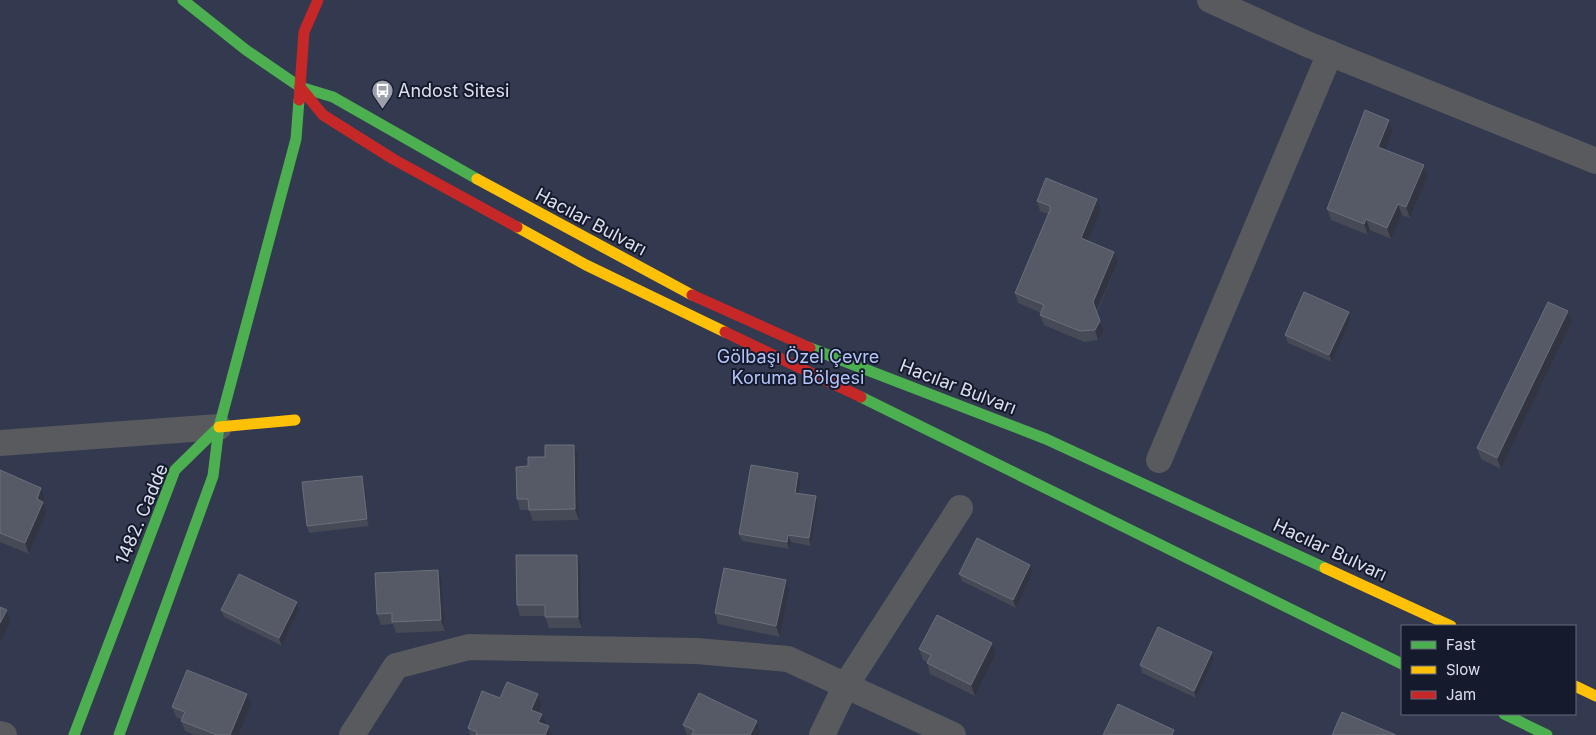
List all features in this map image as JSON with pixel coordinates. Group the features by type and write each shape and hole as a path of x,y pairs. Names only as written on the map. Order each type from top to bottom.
{"main road":[{"name":"Hacılar Bulvarı","path":"183,0 246,50 300,87 323,115 385,154 586,264 862,397 1401,664"},
{"path":"119,735 213,476 219,427 296,139 304,32 318,0"},
{"name":"Hacılar Bulvarı","path":"300,87 333,97 578,236 746,321 839,360 1046,440 1449,625"},
{"path":"219,427 295,420"},
{"name":"1482. Cadde","path":"74,735 175,470 219,427"},
{"path":"1576,686 1596,696"},
{"path":"1506,715 1548,735"}],"street":[{"path":"1210,0 1330,53 1596,161"},
{"path":"1159,460 1330,53"},
{"path":"0,443 219,427"},
{"path":"822,735 846,685 960,508"},
{"path":"352,735 396,666 469,647 697,651 788,659 953,735"}],"green space":[{"name":"Gölbaşı Özel Çevre Koruma Bölgesi","path":"0,0 1596,0 1596,735 0,735"}],"building":[{"path":"1365,110 1389,120 1378,147 1424,165 1406,207 1398,204 1387,228 1366,219 1364,224 1327,209"},
{"path":"1046,178 1097,199 1081,238 1114,252 1093,302 1100,321 1095,330 1080,331 1040,315 1044,305 1015,293 1050,210 1050,206 1037,201"},
{"path":"1304,292 1349,312 1329,355 1285,335"},
{"path":"1548,302 1568,311 1497,458 1477,448"},
{"path":"545,445 574,445 575,509 529,510 528,499 517,499 516,467 528,466 528,457 545,457"},
{"path":"751,465 798,473 795,493 816,496 809,538 788,535 787,542 739,534"},
{"path":"0,470 41,488 37,499 43,502 25,543 0,533"},
{"path":"362,476 367,519 307,526 302,482"},
{"path":"977,538 1030,565 1013,600 959,574"},
{"path":"516,555 577,555 578,617 545,617 545,605 517,605"},
{"path":"724,568 786,580 776,626 715,613"},
{"path":"438,570 441,620 392,622 392,613 377,614 375,573"},
{"path":"239,574 297,602 279,638 221,610"},
{"path":"0,607 7,610 0,623"},
{"path":"937,615 992,643 971,685 927,663 931,655 919,649"},
{"path":"1158,627 1212,652 1194,691 1140,665"},
{"path":"187,670 247,694 230,735 217,735 181,721 185,712 172,707"},
{"path":"507,682 538,694 531,710 542,714 538,722 549,726 545,735 476,735 477,732 468,728 482,691 500,698"},
{"path":"699,693 757,721 750,735 692,735 694,730 683,725"},
{"path":"1118,704 1174,730 1172,735 1103,735"},
{"path":"1342,712 1396,735 1332,735"}],"traffic: fast":[{"path":"183,0 246,50 300,87 333,97 477,179"},
{"path":"119,735 213,476 219,427 296,139 299,100"},
{"path":"810,348 1046,439 1325,568"},
{"path":"861,397 1401,664"},
{"path":"74,735 175,470 219,427"},
{"path":"1506,715 1547,735"}],"traffic: slow":[{"path":"477,179 692,295"},
{"path":"517,227 586,265 725,332"},
{"path":"219,427 295,420"},
{"path":"1325,568 1449,625"},
{"path":"1576,686 1596,696"}],"traffic: jam":[{"path":"299,100 304,32 318,0"},
{"path":"300,87 323,115 393,159 517,227"},
{"path":"692,295 810,348"},
{"path":"725,332 861,397"}],"place":[{"name":"Andost Sitesi","path":"382,110"}]}
